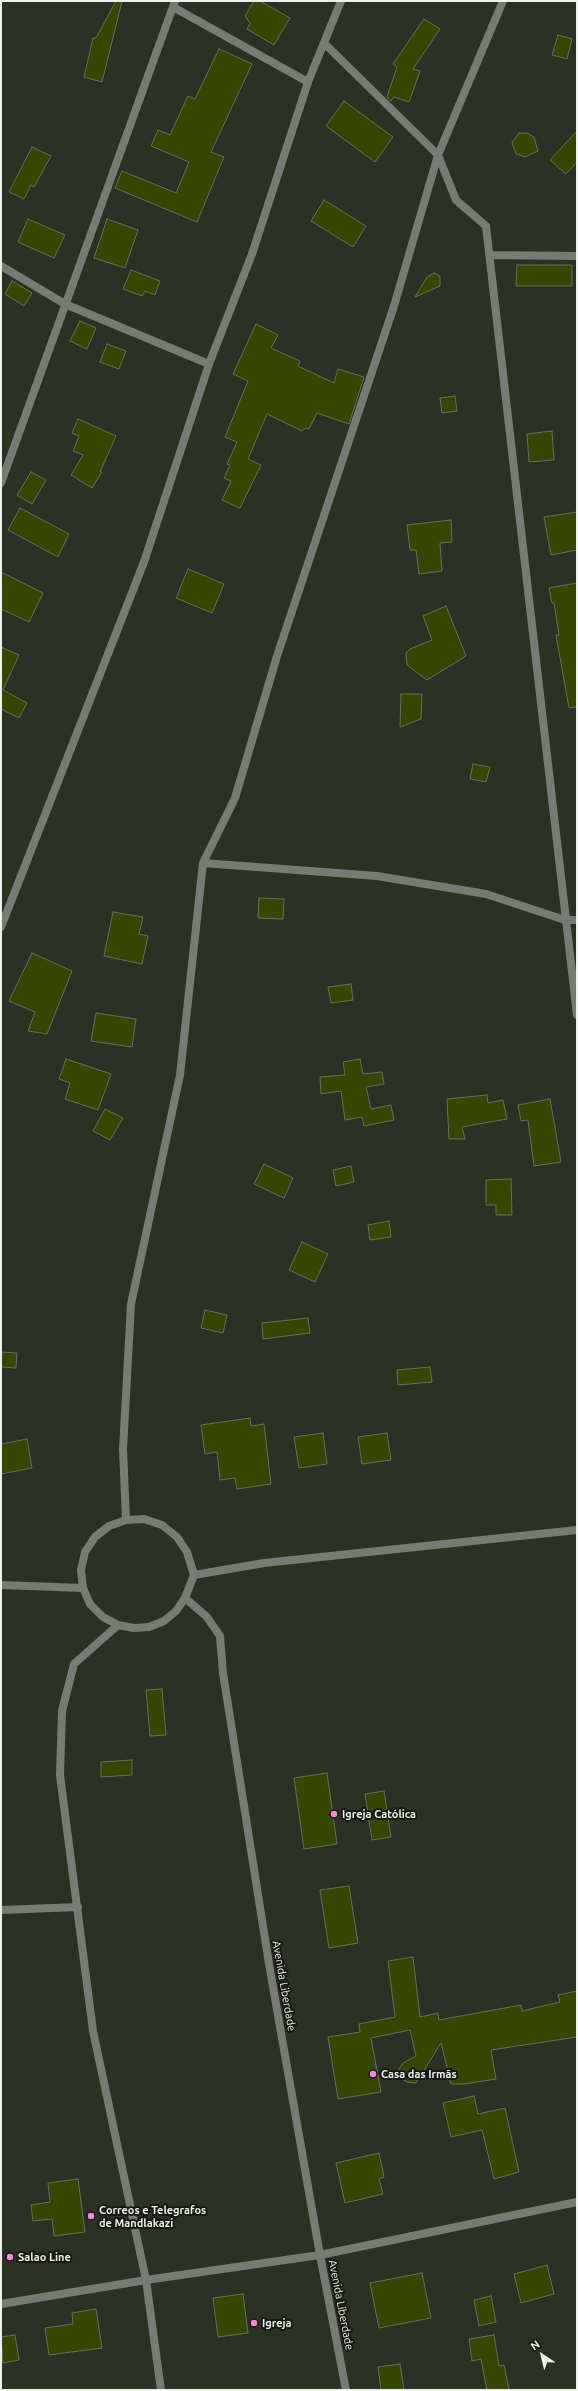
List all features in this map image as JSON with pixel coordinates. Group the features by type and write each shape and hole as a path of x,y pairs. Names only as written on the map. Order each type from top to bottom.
{"street":[{"path":"1,927 144,562 209,364 252,254 308,82 325,44 341,1"},
{"path":"126,1520 122,1449 132,1304 180,1075 203,863 235,798 277,656 394,306 438,155 503,1"},
{"path":"1,483 174,4 308,82"},
{"path":"325,44 438,155 456,200 486,226 577,1015"},
{"path":"489,255 577,256"},
{"path":"1,266 65,304 209,364"},
{"path":"203,863 377,876 486,894 565,920 577,920"},
{"path":"144,1519 162,1525 177,1536 187,1552 194,1575 185,1598 176,1611 164,1621 149,1627 134,1628 118,1625 103,1617 90,1604 83,1588 81,1570 89,1547 95,1537 109,1526 126,1520 144,1519"},
{"path":"194,1575 264,1563 577,1530"},
{"path":"1,1585 83,1588"},
{"name":"Avenida Liberdade","path":"185,1598 207,1617 220,1636 223,1673 268,1964 320,2255 346,2390"},
{"path":"118,1625 74,1664 62,1711 60,1775 93,2030 146,2280 161,2390"},
{"path":"1,1910 78,1907"},
{"path":"1,2304 146,2280 320,2255 577,2202"}],"building":[{"path":"116,1 122,1 102,82 84,77 93,38 96,38"},
{"path":"254,1 260,1 290,18 274,45 247,29 250,23 245,16"},
{"path":"424,19 440,29 413,69 420,71 409,102 394,97 391,101 387,97 397,67 393,64"},
{"path":"558,35 572,39 567,59 552,55"},
{"path":"219,49 252,64 211,152 224,157 197,222 115,188 122,171 176,193 189,162 151,146 158,130 170,135 188,96 195,99"},
{"path":"344,101 393,137 375,162 326,126"},
{"path":"577,131 577,162 566,174 550,160"},
{"path":"519,133 527,133 534,137 538,151 525,157 516,154 512,143"},
{"path":"32,147 51,156 34,187 31,185 24,199 9,192"},
{"path":"324,200 366,226 353,247 311,221"},
{"path":"28,219 65,235 54,258 18,242"},
{"path":"107,219 138,230 125,268 94,258"},
{"path":"517,265 572,265 572,286 516,286"},
{"path":"131,270 160,281 155,295 145,291 142,296 123,289"},
{"path":"434,273 440,276 440,286 415,297 427,277"},
{"path":"12,281 32,293 24,306 5,294"},
{"path":"80,321 96,328 87,349 70,341"},
{"path":"256,324 278,335 271,348 300,361 298,366 334,383 338,369 364,377 349,424 317,413 309,429 306,428 302,431 267,414 248,459 261,465 240,508 222,500 231,481 224,478 230,465 227,464 237,442 225,437 248,381 233,374"},
{"path":"107,344 126,351 119,369 100,362"},
{"path":"455,396 457,411 442,413 440,398"},
{"path":"78,419 116,436 100,472 102,472 92,488 71,475 83,455 73,451 79,436 72,433"},
{"path":"552,431 554,460 529,462 527,434"},
{"path":"31,472 46,480 32,504 17,495"},
{"path":"20,508 69,534 58,557 8,530"},
{"path":"577,512 577,550 551,555 544,517"},
{"path":"451,520 452,542 440,543 442,571 419,574 416,550 410,550 407,525"},
{"path":"188,569 224,584 212,613 176,598"},
{"path":"1,572 43,593 29,622 1,609"},
{"path":"577,583 577,707 569,708 556,635 559,635 554,603 552,603 549,588"},
{"path":"446,606 466,656 427,680 407,665 406,653 410,649 432,640 423,616"},
{"path":"1,647 19,655 3,690 27,703 19,718 1,709"},
{"path":"401,694 422,694 421,719 400,727"},
{"path":"473,764 490,767 486,782 470,779"},
{"path":"259,898 284,899 283,919 258,918"},
{"path":"113,912 143,917 139,934 148,936 142,964 104,956"},
{"path":"32,953 72,971 47,1034 28,1031 35,1012 9,1001"},
{"path":"351,984 353,1000 331,1003 328,987"},
{"path":"96,1013 136,1019 132,1047 91,1041"},
{"path":"66,1059 111,1074 98,1110 65,1099 70,1083 59,1079"},
{"path":"360,1059 363,1074 382,1072 384,1084 366,1087 371,1109 391,1105 394,1120 364,1126 362,1117 345,1120 341,1091 321,1094 320,1077 345,1075 343,1062"},
{"path":"487,1095 488,1103 503,1100 507,1119 462,1127 465,1139 449,1139 447,1099"},
{"path":"550,1099 561,1162 534,1166 528,1120 521,1121 518,1105"},
{"path":"105,1109 123,1118 110,1140 93,1131"},
{"path":"264,1164 293,1178 284,1198 254,1184"},
{"path":"351,1166 354,1182 336,1186 333,1170"},
{"path":"511,1179 512,1215 496,1215 496,1205 486,1205 486,1180"},
{"path":"389,1221 391,1237 370,1240 368,1225"},
{"path":"302,1242 328,1254 315,1282 289,1270"},
{"path":"205,1310 227,1315 223,1333 201,1328"},
{"path":"308,1318 310,1333 263,1339 262,1323"},
{"path":"1,1352 17,1353 16,1368 1,1367"},
{"path":"430,1367 432,1382 398,1385 397,1370"},
{"path":"250,1418 251,1426 264,1424 271,1484 237,1489 235,1478 220,1480 217,1452 205,1454 201,1425"},
{"path":"323,1433 327,1464 299,1468 294,1437"},
{"path":"387,1433 391,1460 362,1464 358,1437"},
{"path":"27,1439 32,1468 1,1474 1,1444"},
{"path":"162,1689 166,1735 150,1736 146,1690"},
{"path":"132,1760 132,1775 101,1777 101,1762"},
{"path":"327,1773 337,1844 304,1849 294,1778"},
{"path":"384,1791 391,1837 372,1840 365,1794"},
{"path":"349,1886 358,1943 329,1948 320,1890"},
{"path":"413,1957 420,2017 438,2013 439,2020 521,2005 522,2011 560,2002 558,1995 577,1991 577,2037 491,2050 496,2079 465,2084 451,2084 441,2043 416,2083 407,2082 395,2075 403,2063 416,2056 410,2030 371,2038 381,2092 338,2099 328,2037 360,2032 359,2024 395,2017 388,1961"},
{"path":"474,2096 478,2114 505,2108 519,2172 494,2179 482,2130 451,2137 443,2103"},
{"path":"379,2153 384,2177 379,2179 383,2194 345,2203 336,2163"},
{"path":"78,2179 85,2232 54,2236 52,2219 33,2221 31,2205 50,2202 48,2183"},
{"path":"547,2265 554,2294 521,2303 514,2274"},
{"path":"422,2273 431,2318 379,2328 370,2283"},
{"path":"243,2294 248,2333 218,2337 213,2298"},
{"path":"491,2296 496,2322 479,2326 474,2300"},
{"path":"96,2309 102,2348 49,2355 45,2328 73,2324 72,2313"},
{"path":"15,2335 19,2360 3,2363 1,2337"},
{"path":"494,2335 499,2366 504,2365 509,2390 487,2390 481,2359 472,2361 469,2339"},
{"path":"400,2364 404,2390 381,2390 378,2367"}],"place":[{"name":"Igreja Católica","path":"334,1814"},
{"name":"Casa das Irmãs","path":"373,2074"},
{"name":"Correos e Telegrafos de Mandlakazi","path":"91,2216"},
{"name":"Salao Line","path":"10,2257"},
{"name":"Igreja","path":"254,2323"}]}
